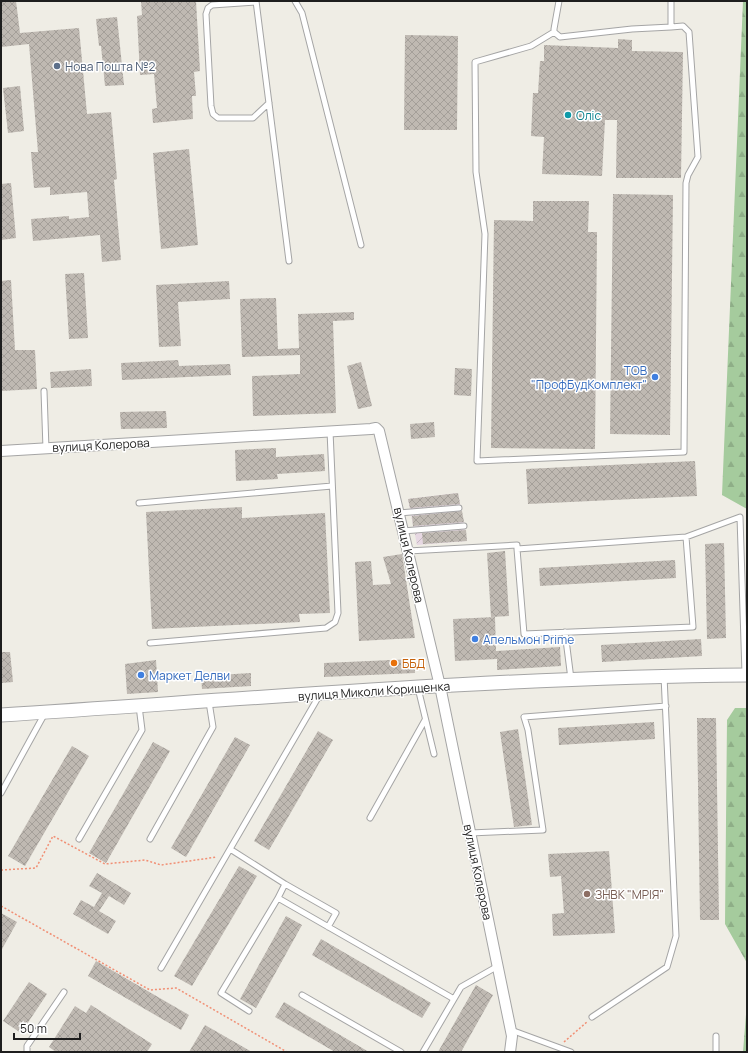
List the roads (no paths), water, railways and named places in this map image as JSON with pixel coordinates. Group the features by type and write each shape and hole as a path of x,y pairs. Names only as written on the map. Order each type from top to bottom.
{"street":[{"name":"вулиця Колерова","path":"1,452 376,428 379,431 440,686 511,1030 512,1036 510,1052"},
{"name":"вулиця Миколи Корищенка","path":"1,715 440,686 664,675 746,675"}],"lane":[{"path":"294,1 302,13 361,245"},
{"path":"554,32 560,37 632,29 683,26 689,32 698,157 688,175 686,183 684,452 477,461 485,234 476,172 475,62 531,46 554,32 559,1"},
{"path":"671,1 671,27"},
{"path":"269,103 253,118 218,118 213,114 211,106 206,14 208,8 212,5 256,2 290,261"},
{"path":"44,391 46,449"},
{"path":"150,643 326,628 335,622 338,613 330,431"},
{"path":"139,503 332,486"},
{"path":"399,513 459,508"},
{"path":"517,549 686,537 740,517 746,675"},
{"path":"404,531 464,526"},
{"path":"408,551 517,545 524,634 693,627 686,537"},
{"path":"565,632 571,680"},
{"path":"592,1017 666,967 676,936 664,675"},
{"path":"418,688 434,754"},
{"path":"161,968 320,695"},
{"path":"150,839 213,727 209,702"},
{"path":"79,840 142,730 139,706"},
{"path":"470,833 543,830 528,730 524,716 666,706"},
{"path":"1,793 45,712"},
{"path":"370,818 425,720"},
{"path":"230,849 285,884 336,913 328,927"},
{"path":"249,1011 221,993 285,884"},
{"path":"278,898 454,999"},
{"path":"423,1052 461,987 498,966"},
{"path":"27,1052 27,1046 64,992"},
{"path":"302,996 401,1052"},
{"path":"511,1030 559,1046 571,1052"},
{"path":"716,1036 716,1052"}],"place":[{"name":"Нова Пошта №2","path":"57,66"},
{"name":"Оліс","path":"568,115"},
{"name":"ТОВ \"ПрофБудКомплект\"","path":"655,377"},
{"name":"Апельмон Prime","path":"475,639"},
{"name":"ББД","path":"394,663"},
{"name":"Маркет Делви","path":"141,675"},
{"name":"ЗНВК \"МРІЯ\"","path":"587,894"}]}
